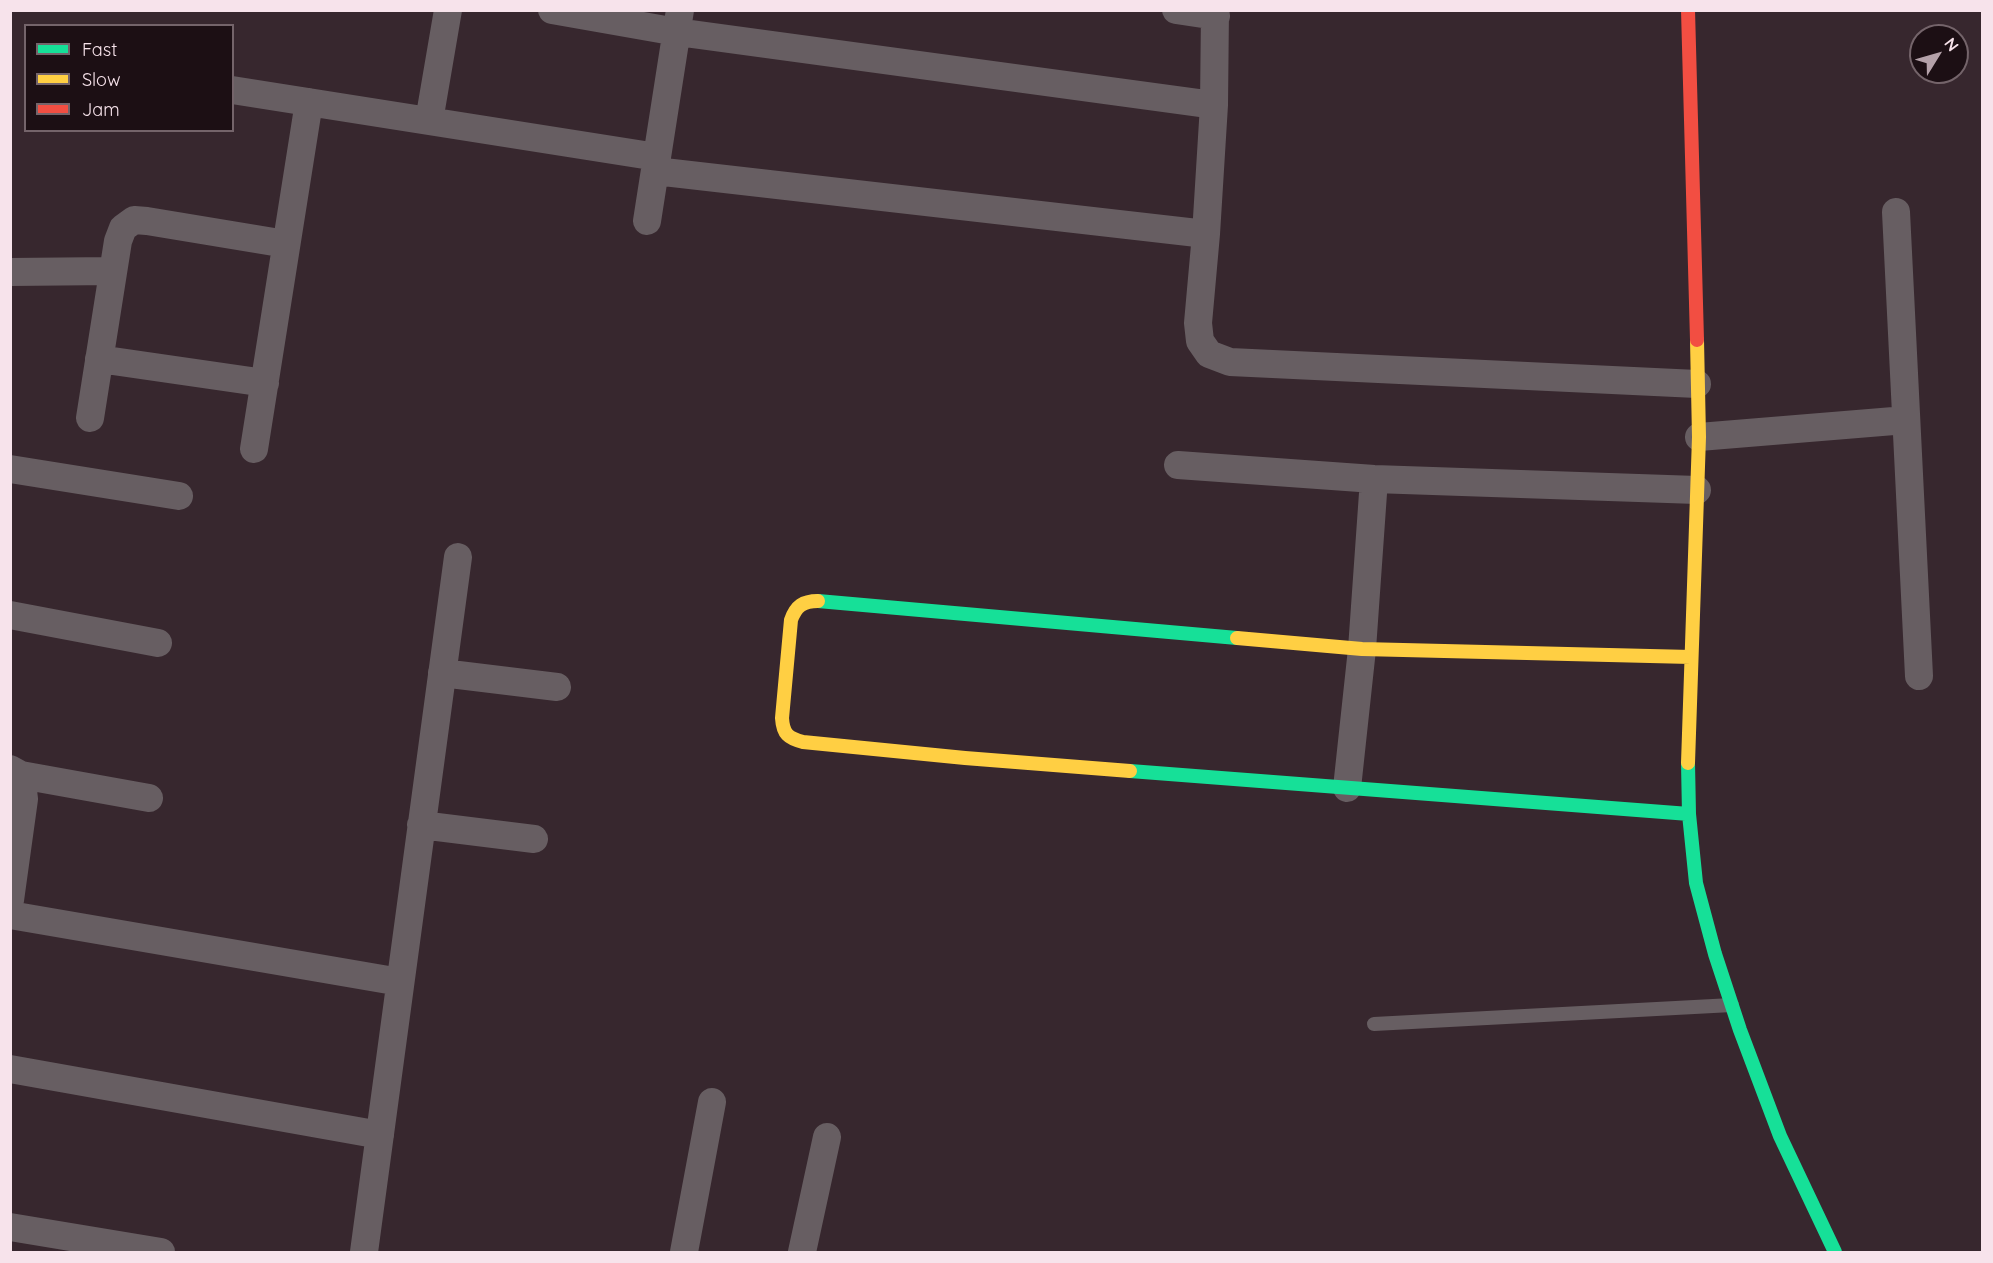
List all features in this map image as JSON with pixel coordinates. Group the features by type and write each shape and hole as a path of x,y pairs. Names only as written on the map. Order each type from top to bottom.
{"street":[{"path":"429,121 448,10"},
{"path":"552,10 679,21 1214,105"},
{"path":"1176,10 1215,13 1214,105 1198,324 1200,341 1209,354 1230,362 1697,384"},
{"path":"1688,10 1699,437 1691,657 1689,814 1695,883 1732,1005 1780,1136 1835,1252"},
{"path":"647,221 679,21"},
{"path":"234,90 429,121 656,164 1206,234"},
{"path":"254,449 309,102"},
{"path":"1896,212 1919,676"},
{"path":"90,418 118,241 123,228 134,220 286,244"},
{"path":"10,272 113,271"},
{"path":"99,359 264,383"},
{"path":"1699,437 1906,420"},
{"path":"1178,465 1374,479 1697,490"},
{"path":"10,469 179,496"},
{"path":"1347,788 1362,649 1374,479"},
{"path":"364,1252 458,557"},
{"path":"1689,814 965,758 803,742 790,738 783,730 782,718 791,620 794,611 802,603 815,601 1362,649 1691,657"},
{"path":"10,615 158,643"},
{"path":"442,673 557,687"},
{"path":"10,900 24,799 16,772 149,798"},
{"path":"422,825 534,838"},
{"path":"10,915 400,982"},
{"path":"10,1069 380,1135"},
{"path":"684,1252 712,1102"},
{"path":"802,1252 827,1137"},
{"path":"10,1227 161,1252"}],"lane":[{"path":"1374,1024 1732,1005"}],"traffic: fast":[{"path":"818,601 1237,638"},
{"path":"1688,763 1689,814 1696,883 1715,954 1740,1030 1780,1136 1835,1252"},
{"path":"1130,771 1689,814"}],"traffic: slow":[{"path":"1688,763 1699,437 1697,340"},
{"path":"818,601 801,605 791,620 782,718 785,732 794,739 803,742 965,758 1130,771"},
{"path":"1237,638 1362,649 1691,657"}],"traffic: jam":[{"path":"1688,10 1697,340"}]}
